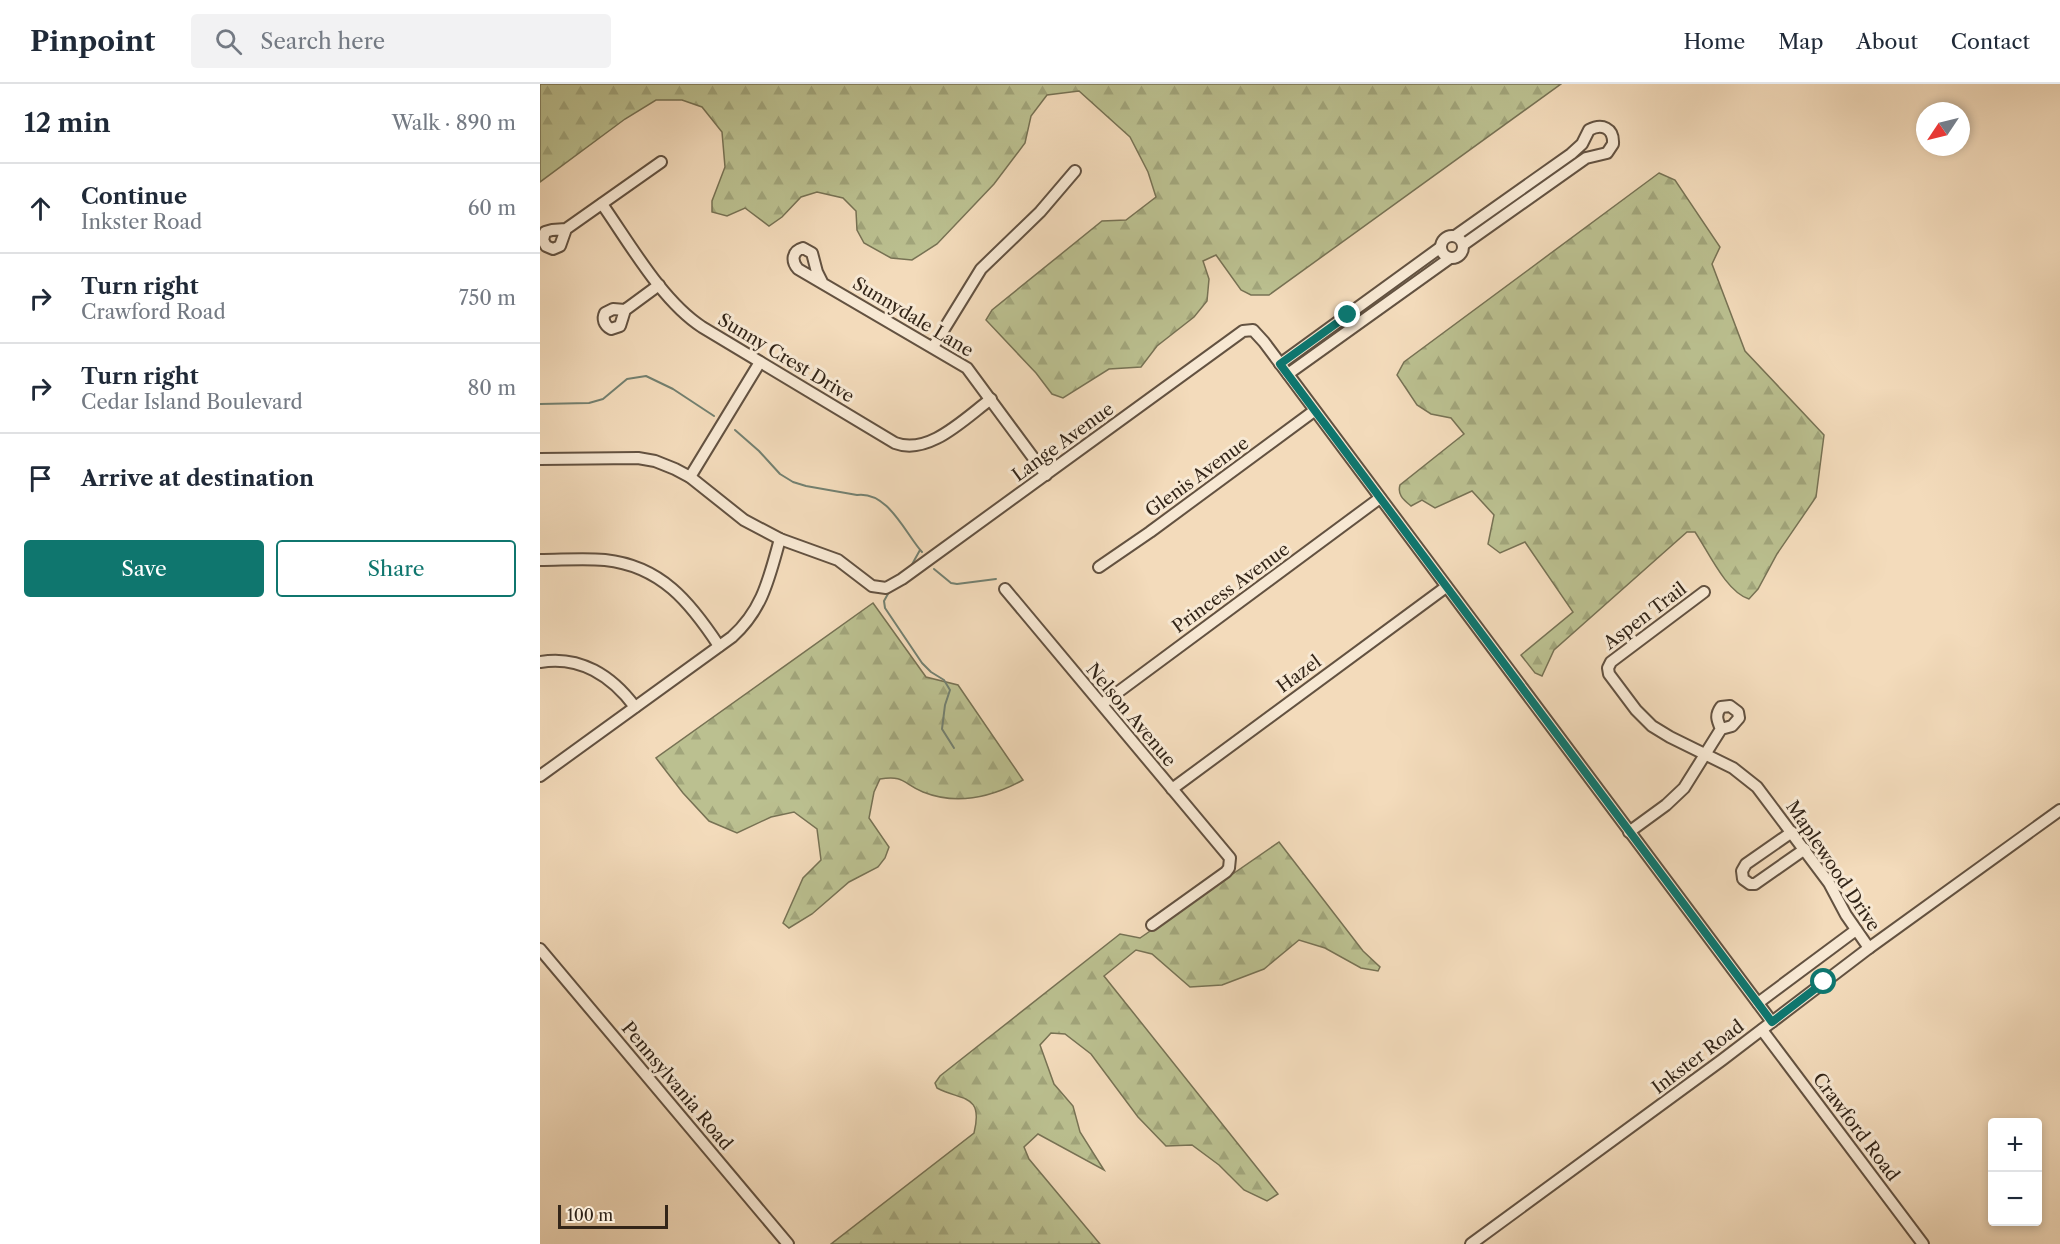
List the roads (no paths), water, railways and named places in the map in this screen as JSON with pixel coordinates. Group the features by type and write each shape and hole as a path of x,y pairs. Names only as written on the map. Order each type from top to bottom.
{"street":[{"path":"1463,245 1578,164 1591,156 1604,155 1611,150 1614,139 1611,132 1604,127 1593,128 1582,144 1571,154 1455,236 1446,237 1441,247 1280,364 1772,1022"},
{"path":"1571,154 1578,164"},
{"path":"566,229 661,162"},
{"path":"933,347 981,268 1040,212 1075,171"},
{"path":"1516,194 1524,204"},
{"name":"Sunny Crest Drive","path":"602,204 659,285 682,313 895,443 905,446 928,443 991,399"},
{"path":"1288,374 1450,258 1458,257 1463,250 1463,245 1462,241 1455,236"},
{"path":"1441,247 1443,253 1450,258"},
{"name":"Sunnydale Lane","path":"822,282 967,368 1046,474"},
{"path":"626,310 659,285"},
{"path":"1364,304 1371,314"},
{"name":"Lange Avenue","path":"780,539 833,557 872,586 886,588 902,579 1243,331 1250,329 1257,333 1280,364"},
{"path":"690,477 760,362"},
{"name":"Glenis Avenue","path":"1099,567 1314,411"},
{"path":"540,459 638,458 663,464 690,477 744,520 780,539 763,596 756,610 742,627 540,776"},
{"name":"Princess Avenue","path":"1102,704 1380,498"},
{"path":"540,560 602,560 621,562 639,568 679,593 719,646"},
{"name":"Hazel","path":"1172,789 1446,587"},
{"name":"Nelson Avenue","path":"1005,589 1226,852 1230,863 1226,872 1152,925"},
{"name":"Aspen Trail","path":"1608,668 1620,654 1704,592"},
{"path":"540,662 562,660 596,671 615,683 635,707"},
{"name":"Maplewood Drive","path":"1608,668 1612,679 1645,720 1670,737 1733,768 1763,794 1829,883 1846,915 1869,948"},
{"path":"1629,831 1677,795 1691,779 1720,729"},
{"name":"Inkster Road","path":"1471,1244 1762,1030 1869,948 2060,810"},
{"path":"1791,832 1746,864 1742,871 1743,879 1750,884 1755,884 1804,849"},
{"path":"1758,1003 1857,930"},
{"name":"Pennsylvania Road","path":"540,949 788,1244"},
{"name":"Crawford Road","path":"1762,1030 1923,1244"}],"waterway":[{"path":"540,404 589,403 603,399 627,379 646,376 673,389 714,416"},
{"path":"735,430 780,474 793,482 868,496 878,500 895,515 922,552"},
{"path":"910,568 920,550"},
{"path":"934,569 951,583 957,584 996,579"},
{"path":"889,592 884,601 885,608 922,663 944,680 950,690 945,705 942,729 954,748"}]}
